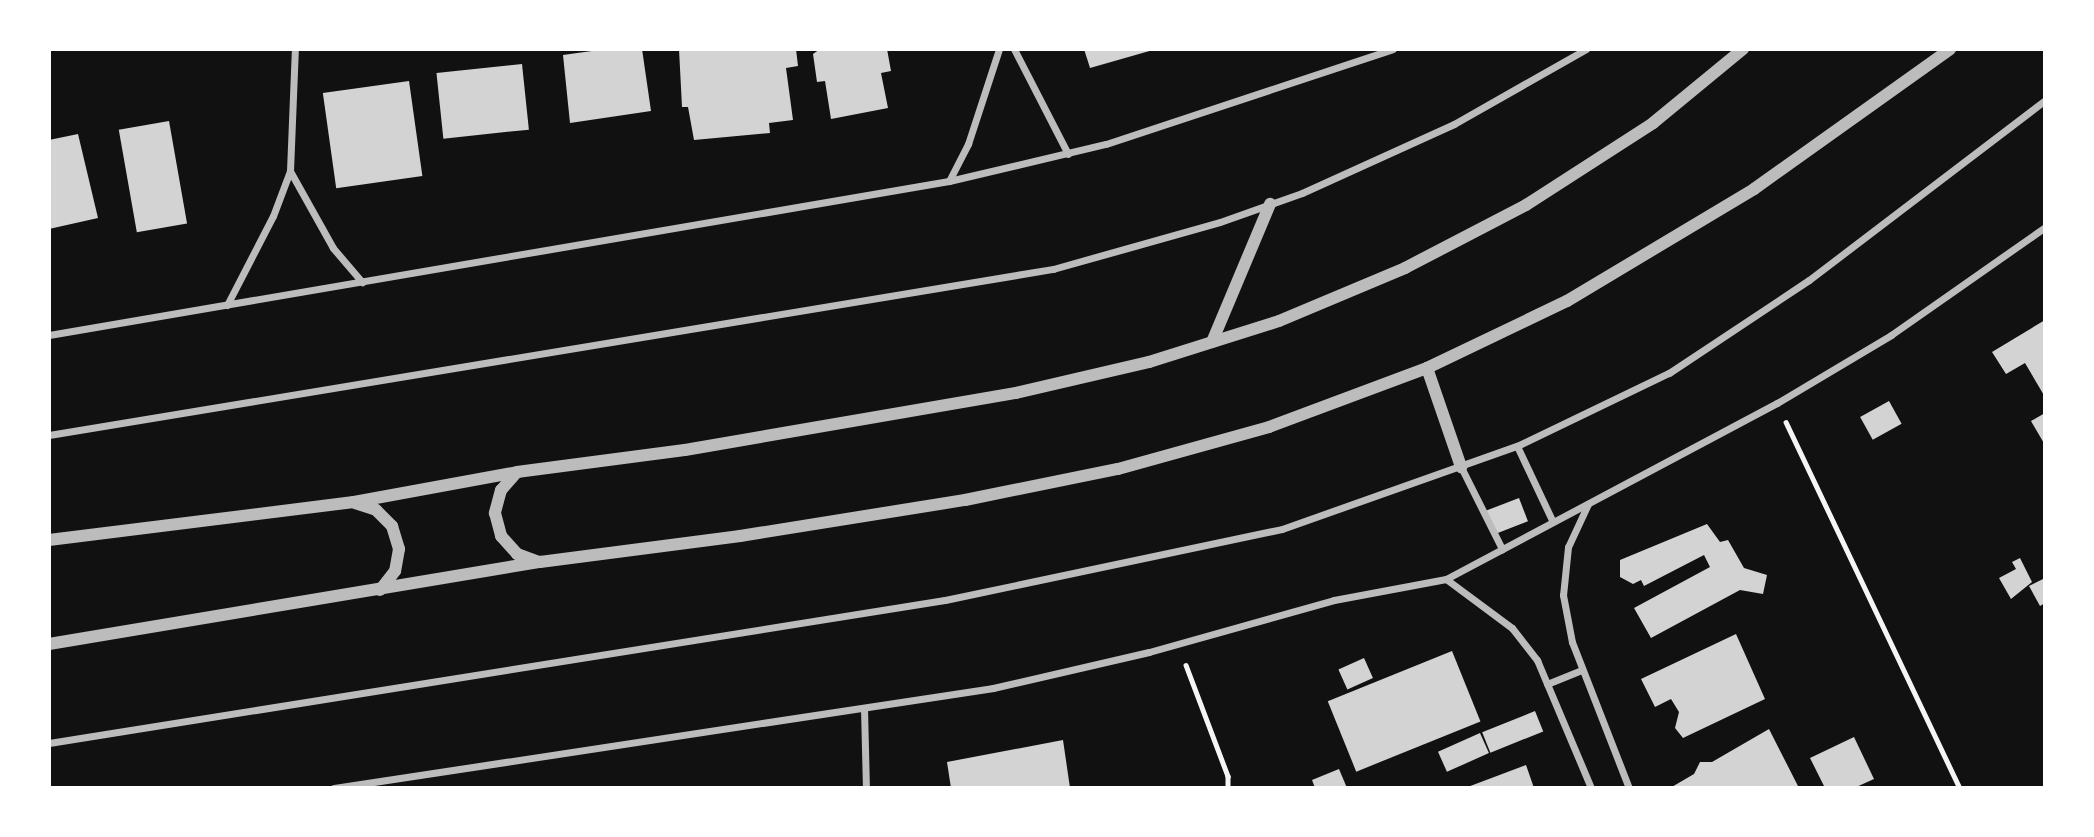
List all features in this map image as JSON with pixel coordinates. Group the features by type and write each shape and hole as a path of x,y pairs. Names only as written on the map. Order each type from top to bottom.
{"street":[{"path":"227,305 273,216 290,171 295,49"},
{"path":"949,181 981,109 999,49"},
{"path":"1014,49 1068,154"},
{"path":"49,335 949,181 1068,154 1393,49"},
{"path":"49,435 967,286 1137,248 1270,204 1454,124 1586,49"},
{"path":"49,540 354,502 517,472 685,450 1016,393 1150,362 1279,321 1405,268 1526,205 1653,123 1743,49"},
{"path":"49,644 540,562 754,534 1118,469 1269,427 1427,368 1567,301 1662,248 1902,88 1950,49"},
{"path":"49,744 945,600 1282,529 1517,446 1647,384 1740,329 2002,137 2045,100"},
{"path":"290,171 333,248 362,282"},
{"path":"1212,342 1270,204"},
{"path":"334,788 992,688 1178,644 1334,600 1446,579 1777,403 1891,335 2041,233 2045,226"},
{"path":"1427,368 1461,467 1502,549"},
{"path":"1517,446 1553,522"},
{"path":"517,472 501,490 495,513 501,536 517,554 540,562"},
{"path":"354,502 376,510 393,526 399,548 395,571 380,590"},
{"path":"1589,503 1568,547 1563,595 1582,670 1629,788"},
{"path":"1446,579 1480,600 1512,628 1537,660 1591,788"},
{"path":"1547,684 1582,670"},
{"path":"864,708 866,788"}],"path":[{"path":"1777,403 1960,788"},
{"path":"1178,644 1228,776 1228,788"}],"building":[{"path":"606,49 642,49 651,111 570,123 563,55"},
{"path":"679,49 796,49 798,66 786,68 793,120 769,123 770,133 694,140 688,107 682,107"},
{"path":"820,49 887,49 891,71 881,73 888,108 831,119 825,81 817,82 813,54"},
{"path":"1084,49 1153,49 1153,50 1090,68"},
{"path":"522,64 529,130 443,139 436,73"},
{"path":"409,81 422,176 336,188 323,93"},
{"path":"169,121 187,223 137,232 119,130"},
{"path":"78,134 98,218 49,229 49,140"},
{"path":"2045,320 2045,397 2025,363 2006,374 1992,352"},
{"path":"1889,401 1902,424 1873,440 1860,417"},
{"path":"2045,413 2045,445 2031,421"},
{"path":"1519,498 1528,521 1495,534 1486,511"},
{"path":"1707,524 1720,542 1728,540 1744,568 1767,575 1763,594 1740,590 1651,638 1634,608 1710,567 1704,555 1644,586 1641,580 1633,584 1620,577 1620,560"},
{"path":"2020,558 2032,582 2011,599 1999,578 2016,569 2012,562"},
{"path":"2045,578 2045,603 2040,606 2029,586"},
{"path":"1736,634 1765,699 1683,738 1675,728 1679,712 1671,699 1655,707 1641,679"},
{"path":"1452,651 1480,721 1356,772 1328,701"},
{"path":"1364,658 1373,678 1347,689 1338,669"},
{"path":"1535,711 1543,731 1490,753 1482,732"},
{"path":"1769,729 1799,788 1670,788 1694,774 1700,762 1712,762"},
{"path":"1480,733 1489,753 1447,772 1438,752"},
{"path":"1854,737 1874,779 1854,788 1825,788 1810,758"},
{"path":"1063,740 1070,788 951,788 947,762"},
{"path":"1526,765 1534,788 1465,788"},
{"path":"1339,769 1347,788 1315,788 1312,780"}]}
